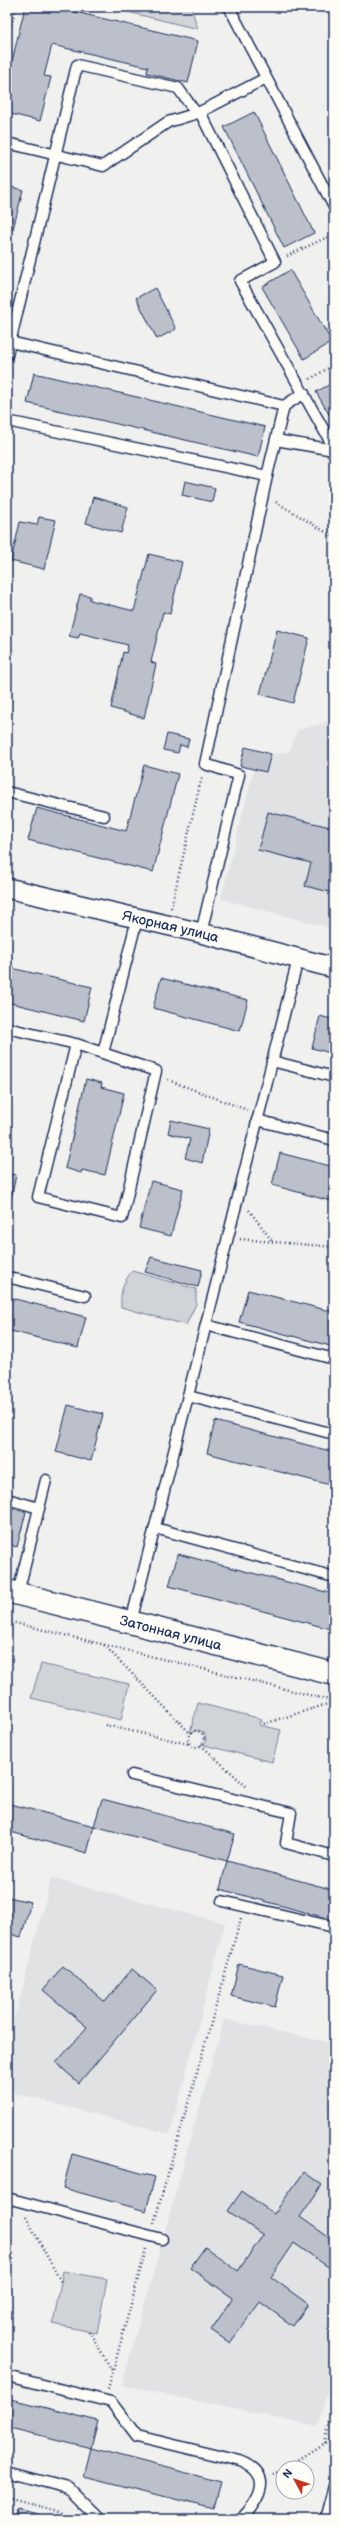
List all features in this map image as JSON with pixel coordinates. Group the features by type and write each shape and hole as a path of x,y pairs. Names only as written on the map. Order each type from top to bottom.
{"street":[{"name":"Якорная улица","path":"7,888 201,933 298,960 334,968"},
{"name":"Затонная улица","path":"12,1592 334,1674"}],"lane":[{"path":"229,7 334,207"},
{"path":"7,355 77,65 178,88 200,112 275,262 240,281 334,449"},
{"path":"7,143 103,166 168,122 200,112 266,78"},
{"path":"10,342 284,406"},
{"path":"201,933 239,775 205,764 267,476 284,406 301,389"},
{"path":"7,421 267,476"},
{"path":"276,440 334,449"},
{"path":"7,792 104,816"},
{"path":"103,1053 137,919"},
{"path":"131,1622 298,960"},
{"path":"7,1028 76,1044 156,1071 122,1218 38,1197 76,1044"},
{"path":"272,1061 334,1077"},
{"path":"258,1117 334,1140"},
{"path":"7,1277 85,1296"},
{"path":"206,1325 334,1359"},
{"path":"188,1396 334,1434"},
{"path":"12,1592 39,1508 46,1480"},
{"path":"7,1499 39,1508"},
{"path":"155,1528 334,1577"},
{"path":"132,1775 291,1813 286,1843 334,1856"},
{"path":"222,1901 334,1926"},
{"path":"7,2198 162,2239"},
{"path":"7,2376 111,2402 138,2436 254,2466 261,2476 260,2493 252,2509 241,2519"},
{"path":"7,2472 68,2488 99,2519"},
{"path":"325,2519 334,2486"}],"path":[{"path":"7,40 16,7"},
{"path":"275,262 334,234"},
{"path":"301,389 334,365"},
{"path":"263,495 334,537"},
{"path":"167,926 205,764"},
{"path":"156,1076 258,1117"},
{"path":"239,1195 272,1242"},
{"path":"228,1237 334,1247"},
{"path":"7,1621 334,1702"},
{"path":"104,1645 190,1733"},
{"path":"260,1725 334,1702"},
{"path":"105,1725 189,1744 196,1747 201,1745 204,1738 202,1733 195,1731 190,1733"},
{"path":"189,1744 188,1738 190,1733"},
{"path":"201,1745 270,1808"},
{"path":"105,2400 244,1906"},
{"path":"17,2201 61,2282"},
{"path":"89,2331 113,2372"},
{"path":"324,2444 334,2401"},
{"path":"297,2460 334,2437"},
{"path":"7,2498 62,2512 69,2519"}],"shaded area":[{"path":"107,7 191,7 198,29"},
{"path":"334,720 334,929 221,899 254,769 266,772 271,754 289,752 298,730"},
{"path":"132,1271 196,1289 196,1304 186,1325 121,1307 123,1288 126,1279"},
{"path":"41,1664 129,1684 121,1720 31,1698"},
{"path":"198,1703 262,1719 260,1725 281,1730 272,1762 204,1745 206,1739 204,1733 198,1730 190,1733"},
{"path":"51,1878 225,1923 170,2134 7,2091 7,2047"},
{"path":"224,2019 334,2044 334,2365 318,2427 122,2385"},
{"path":"63,2271 107,2279 97,2333 53,2324"}],"building":[{"path":"25,7 54,7 198,41 188,83 147,73 148,67 52,45 44,76 51,77 40,121 7,113 7,82"},
{"path":"254,112 314,233 284,248 224,127"},
{"path":"7,186 23,190 13,229 7,228"},
{"path":"290,270 332,342 304,359 262,287"},
{"path":"155,288 176,329 157,339 136,298"},
{"path":"34,373 265,427 258,457 27,403"},
{"path":"334,382 334,423 316,392"},
{"path":"185,481 215,488 212,502 182,495"},
{"path":"93,497 128,507 121,533 86,523"},
{"path":"39,517 56,520 44,569 11,561 20,522 37,525"},
{"path":"149,554 182,562 170,614 163,612 151,662 156,664 144,718 111,708 123,652 126,653 128,645 80,633 78,638 69,636 80,594 90,596 90,600 134,611"},
{"path":"277,630 309,638 293,703 260,694"},
{"path":"167,734 189,739 187,747 180,745 178,753 163,750"},
{"path":"245,747 271,754 266,772 240,766"},
{"path":"144,765 178,774 153,872 28,840 37,808 126,831"},
{"path":"268,812 334,828 334,893 305,886 311,863 258,850"},
{"path":"7,967 92,987 84,1021 7,1002"},
{"path":"161,978 248,1000 240,1031 153,1008"},
{"path":"320,1016 334,1020 334,1054 312,1048"},
{"path":"86,1079 102,1083 101,1087 124,1093 105,1175 82,1170 81,1173 65,1168"},
{"path":"171,1120 209,1129 202,1163 185,1158 190,1139 168,1133"},
{"path":"280,1153 334,1167 334,1202 272,1185"},
{"path":"7,1173 16,1175 10,1204 7,1203"},
{"path":"151,1181 183,1189 171,1236 139,1228"},
{"path":"151,1257 202,1270 198,1287 145,1272"},
{"path":"248,1290 334,1312 334,1347 239,1322"},
{"path":"7,1297 86,1317 78,1348 7,1330"},
{"path":"68,1405 103,1414 91,1461 56,1452"},
{"path":"215,1421 334,1452 334,1486 207,1453"},
{"path":"7,1507 26,1512 17,1547 7,1544"},
{"path":"178,1554 334,1594 334,1630 169,1586"},
{"path":"102,1799 235,1834 227,1861 94,1826"},
{"path":"7,1803 94,1826 87,1853 7,1831"},
{"path":"227,1861 334,1890 334,1920 220,1889"},
{"path":"8,1897 31,1902 21,1937 7,1933"},
{"path":"239,1964 283,1975 275,2007 231,1996"},
{"path":"63,1966 105,2002 132,1969 157,1990 79,2083 56,2063 87,2027 43,1990"},
{"path":"72,2154 155,2177 146,2211 63,2188"},
{"path":"304,2172 322,2185 300,2217 334,2241 334,2264 331,2269 294,2243 271,2277 308,2304 293,2326 260,2302 230,2343 211,2330 233,2298 190,2268 205,2247 238,2271 263,2235 228,2211 242,2191 274,2214"},
{"path":"7,2398 98,2421 91,2448 7,2427"},
{"path":"91,2448 221,2482 214,2509 84,2476"},
{"path":"17,2509 58,2519 15,2519"}]}
